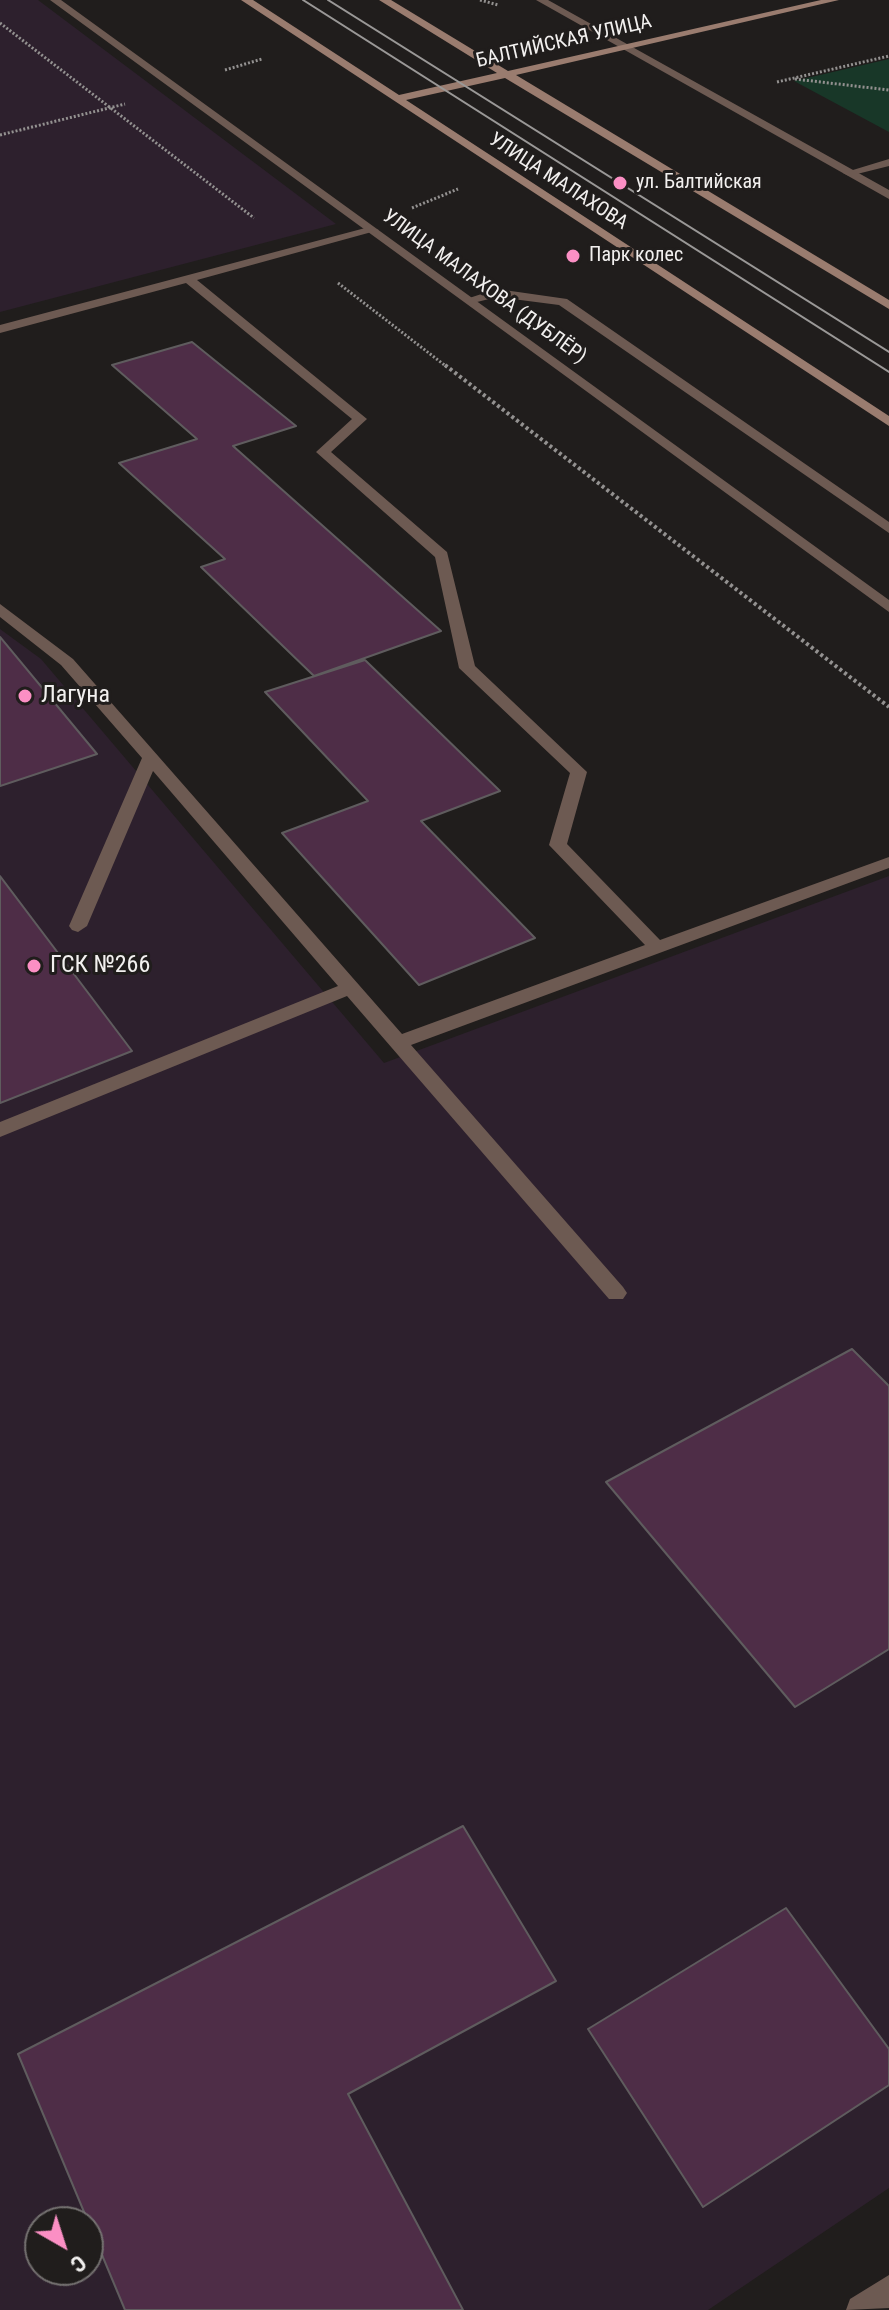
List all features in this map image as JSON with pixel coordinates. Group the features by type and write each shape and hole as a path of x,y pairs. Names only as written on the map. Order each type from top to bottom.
{"main road":[{"name":"УЛИЦА МАЛАХОВА","path":"246,0 889,422"},
{"path":"384,0 889,305"},
{"name":"БАЛТИЙСКАЯ УЛИЦА","path":"397,99 834,0"}],"street":[{"name":"УЛИЦА МАЛАХОВА (ДУБЛЁР)","path":"55,0 889,607"},
{"path":"541,0 889,195"},
{"path":"849,173 889,162"},
{"path":"0,329 371,229"},
{"path":"188,279 360,419 323,452 442,555 467,668 579,772 558,845 656,946"},
{"path":"469,300 497,293 563,302 889,529"},
{"path":"0,609 67,662 616,1293"},
{"path":"78,926 150,758"},
{"path":"398,1043 889,862"},
{"path":"0,1130 351,988"},
{"path":"861,2310 889,2290"}],"path":[{"path":"0,23 889,707"},
{"path":"713,96 889,56"},
{"path":"790,79 889,90"},
{"path":"371,229 469,184"}],"shaded area":[{"path":"0,0 38,0 336,224 0,312"},
{"path":"0,629 41,659 384,1063 889,876 889,2188 708,2310 0,2310"}],"green space":[{"path":"889,59 889,132 794,81"}],"building":[{"path":"192,342 296,426 233,446 441,631 314,676 201,567 225,559 119,463 197,439 112,365"},
{"name":"Лагуна","path":"0,637 97,754 0,786"},
{"path":"365,660 500,791 421,821 535,938 419,985 282,833 368,801 265,692"},
{"name":"ГСК №266","path":"0,876 132,1051 0,1103"},
{"path":"852,1349 889,1386 889,1649 795,1707 606,1482"},
{"path":"463,1826 556,1981 348,2094 463,2310 125,2310 104,2260 104,2206 82,2206 18,2054"},
{"path":"786,1908 889,2049 889,2085 703,2207 588,2029"}],"tram line":[{"path":"303,0 889,372"},
{"path":"328,0 889,352"}],"place":[{"name":"ул. Балтийская","path":"620,183"},
{"name":"Парк колес","path":"573,256"},
{"name":"Лагуна","path":"25,696"},
{"name":"ГСК №266","path":"34,966"}]}
